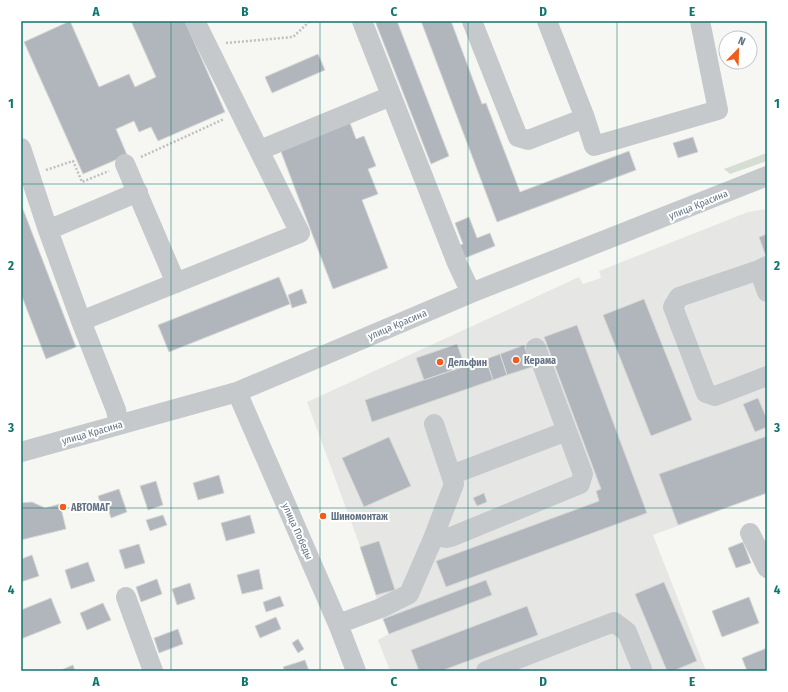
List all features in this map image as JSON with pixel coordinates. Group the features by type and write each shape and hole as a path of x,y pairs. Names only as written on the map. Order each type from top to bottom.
{"street":[{"path":"81,321 300,233 195,21"},
{"path":"362,21 457,263 471,293"},
{"path":"472,21 518,137 528,140 585,118"},
{"path":"547,21 585,118 594,146 718,110 700,21"},
{"path":"260,150 391,96"},
{"path":"21,148 48,230 81,321 116,410 119,425"},
{"path":"125,164 176,283"},
{"name":"улица Красина","path":"21,452 237,392 471,293 767,176"},
{"path":"48,230 138,192"},
{"path":"767,292 763,268 679,297 673,307 706,393 715,396 767,376"},
{"path":"434,536 446,538 580,484 583,474 536,348"},
{"name":"улица Победы","path":"237,392 338,624 356,671"},
{"path":"338,624 381,608 409,594 454,484 434,424"},
{"path":"451,475 567,431"},
{"path":"750,533 767,568"},
{"path":"126,597 153,671"},
{"path":"486,671 614,622 627,632 642,669 641,671"}],"path":[{"path":"207,45 293,37 310,21"}],"shaded area":[{"path":"767,153 767,161 730,174 724,169"},
{"path":"767,209 767,498 765,494 653,535 706,671 390,671 378,640 389,634 364,557 307,402 579,277 583,284 601,278 599,271 748,212"}],"building":[{"path":"70,21 99,87 129,74 135,87 156,77 131,21 185,21 225,112 158,141 151,127 139,132 134,121 116,129 127,155 83,174 24,42"},
{"path":"375,21 397,21 449,156 431,164"},
{"path":"421,21 451,21 482,104 486,103 520,192 629,151 636,170 497,222"},
{"path":"318,54 325,70 272,93 265,77"},
{"path":"350,123 356,139 364,136 376,166 368,169 378,194 362,200 388,268 333,289 280,149"},
{"path":"693,137 698,152 678,158 673,143"},
{"path":"21,204 76,347 46,359 21,294"},
{"path":"469,217 477,238 490,233 495,246 465,258 460,245 463,244 455,223"},
{"path":"767,234 767,253 765,254 759,237"},
{"path":"279,277 290,304 169,352 158,325"},
{"path":"302,289 307,303 292,308 288,295"},
{"path":"644,299 692,420 651,436 603,315"},
{"path":"577,325 647,513 446,587 436,561 599,501 596,491 601,489 544,337"},
{"name":"Дельфин","path":"457,344 465,366 424,380 416,358"},
{"name":"Керама","path":"524,345 532,367 507,375 500,354"},
{"path":"500,354 507,375 493,380 486,359"},
{"path":"486,359 493,380 372,422 365,400"},
{"path":"758,398 767,419 767,427 755,432 743,404"},
{"path":"767,436 767,493 678,525 659,474"},
{"path":"389,437 411,486 364,507 342,458"},
{"path":"219,475 224,493 198,500 193,483"},
{"path":"156,481 163,505 148,510 140,486"},
{"path":"119,489 127,512 111,518 107,505 102,507 98,496"},
{"path":"484,493 487,502 477,506 473,498"},
{"path":"32,502 45,508 60,504 66,529 21,540 21,503"},
{"path":"163,515 167,525 150,531 146,520"},
{"path":"250,515 255,533 226,541 221,523"},
{"path":"379,541 395,590 376,595 360,547"},
{"path":"743,542 751,563 736,568 728,548"},
{"path":"139,544 145,563 125,569 119,550"},
{"path":"32,555 39,576 21,582 21,559"},
{"path":"88,562 95,581 71,589 65,570"},
{"path":"259,569 263,589 242,594 237,575"},
{"path":"157,579 162,594 141,602 136,587"},
{"path":"486,580 492,595 389,634 383,619"},
{"path":"664,582 697,661 673,671 667,671 635,594"},
{"path":"190,583 195,599 177,605 172,589"},
{"path":"280,596 284,606 266,612 263,602"},
{"path":"749,597 759,623 722,637 712,611"},
{"path":"51,598 61,623 21,639 21,610"},
{"path":"103,603 111,620 87,630 80,613"},
{"path":"527,606 538,635 441,671 419,671 411,650"},
{"path":"276,617 281,629 260,638 255,626"},
{"path":"178,629 183,644 159,653 154,638"},
{"path":"298,639 304,649 298,653 292,643"},
{"path":"767,648 767,671 747,671 742,658"},
{"path":"305,660 309,671 285,671 283,667"},
{"path":"73,665 75,671 59,671"}],"place":[{"name":"Керама","path":"516,360"},
{"name":"Дельфин","path":"440,362"},
{"name":"АВТОМАГ","path":"63,507"},
{"name":"Шиномонтаж","path":"323,516"}]}
